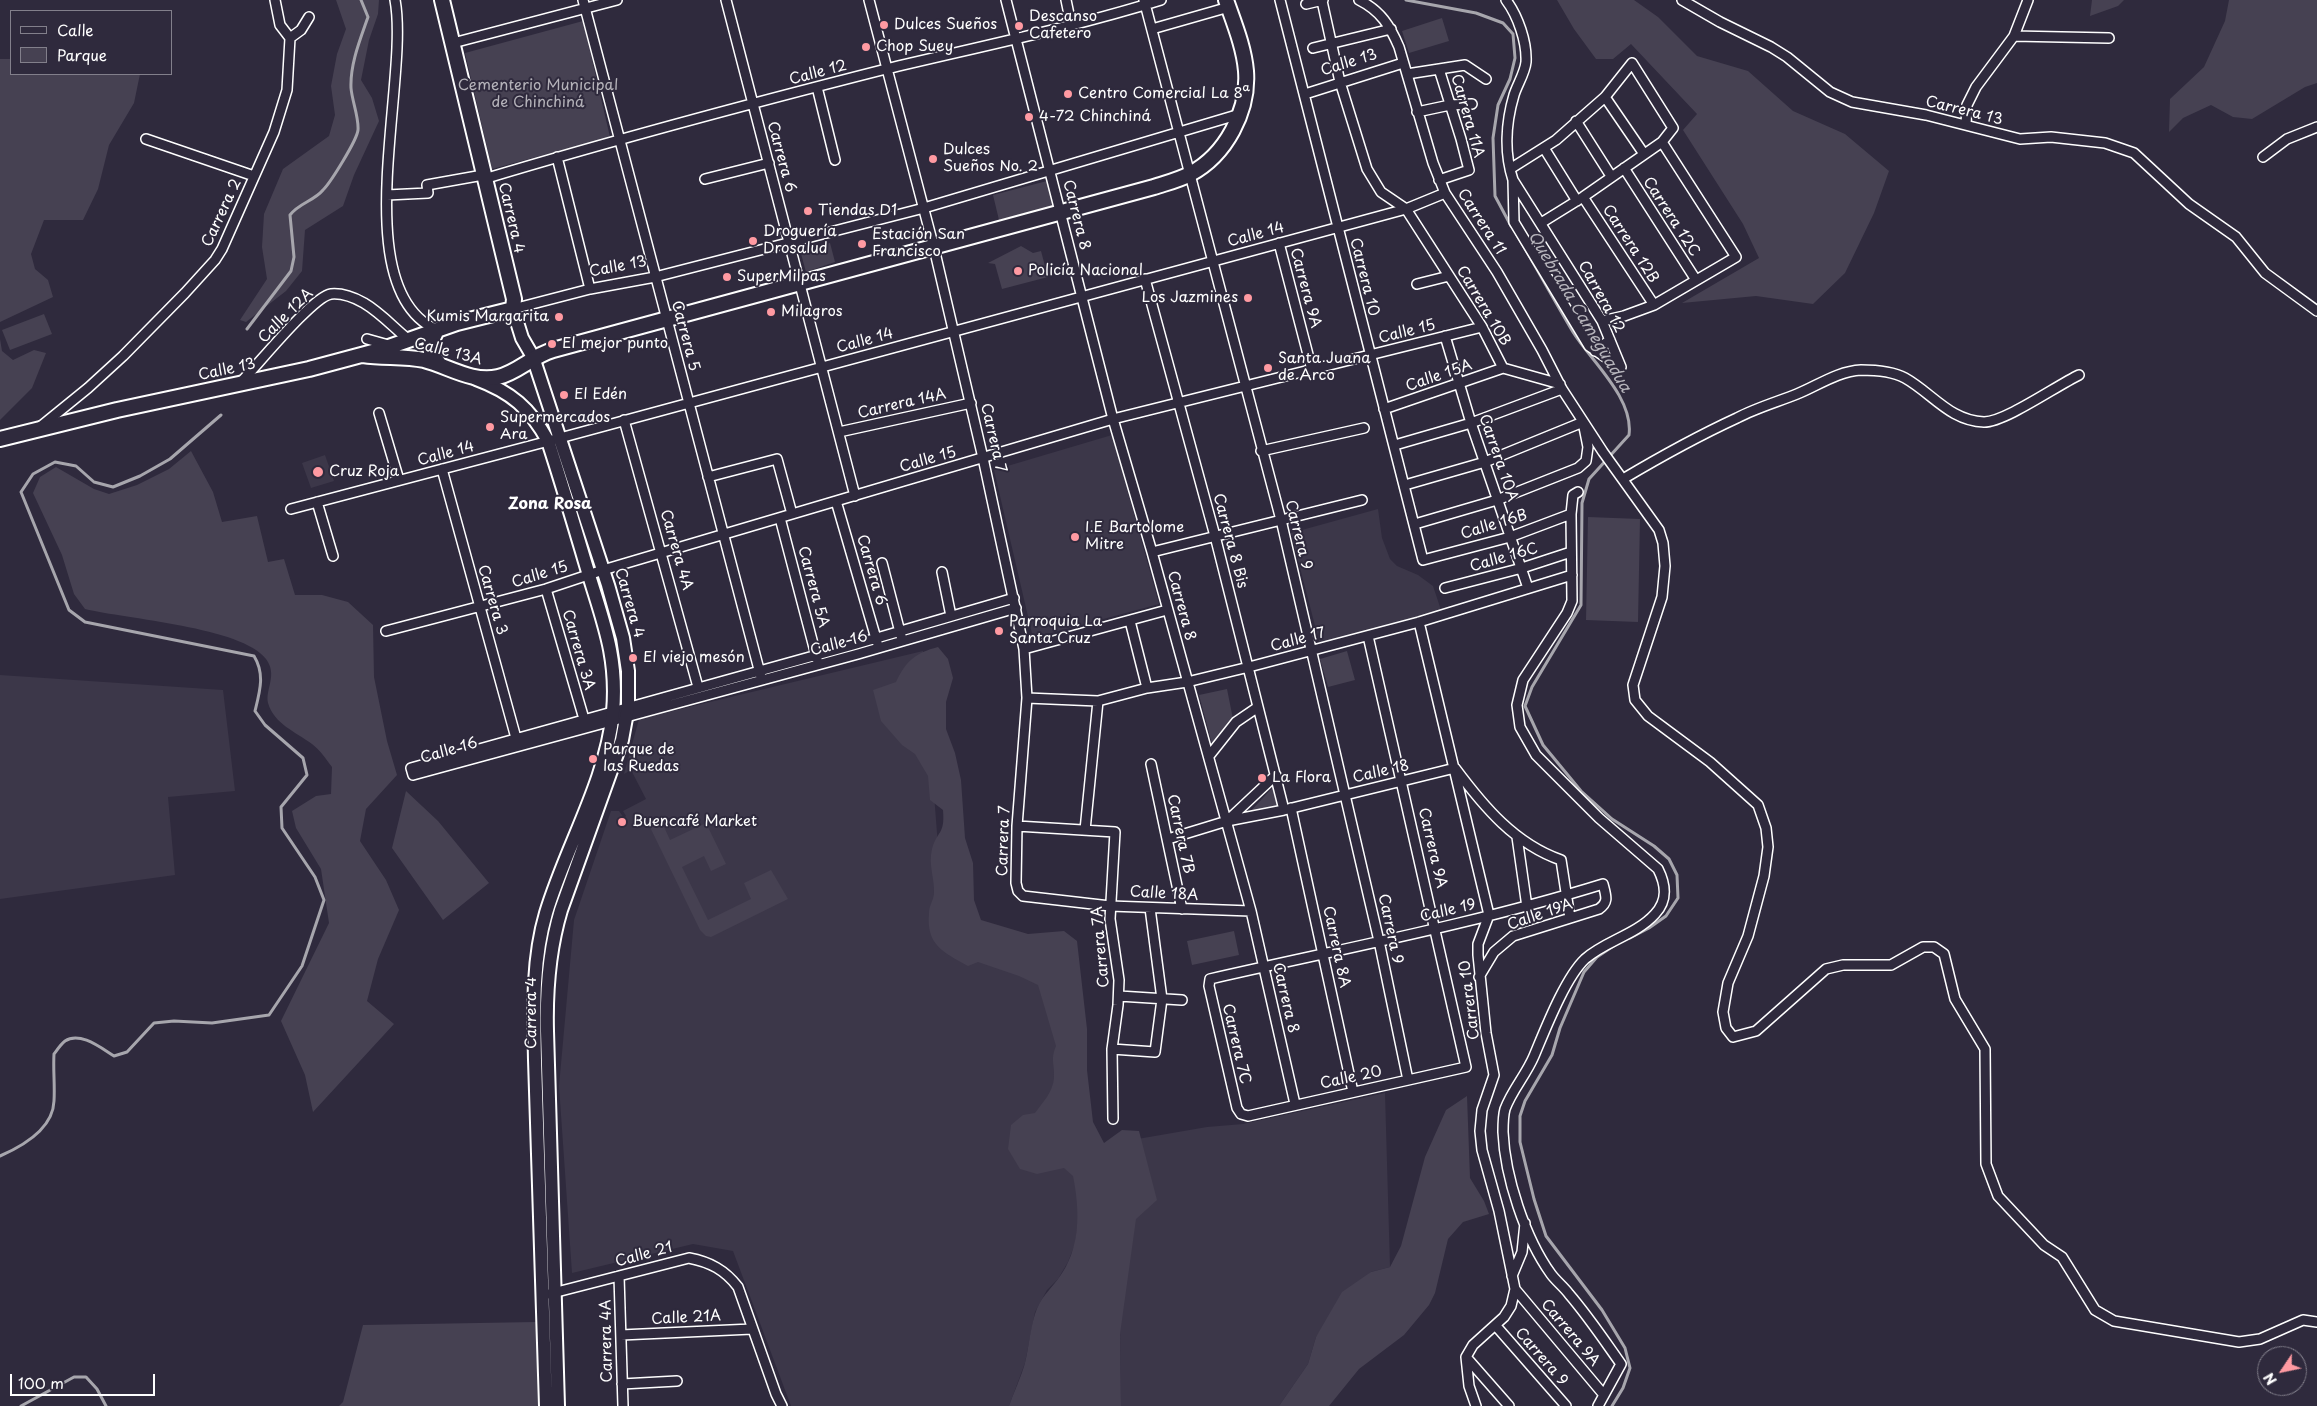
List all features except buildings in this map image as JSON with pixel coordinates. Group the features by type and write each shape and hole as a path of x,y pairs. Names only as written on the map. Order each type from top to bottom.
{"main road":[{"name":"Carrera 4","path":"442,0 514,299 513,309 522,338 533,357 589,574 610,645 614,683 613,715 603,778 561,910 548,971 547,1032 558,1406"},
{"path":"1190,174 1220,148 1234,129 1240,114 1246,85 1246,71 1228,4"},
{"name":"Calle 13A","path":"363,355 416,359 464,374 496,378 512,372 533,357 548,351 934,248 1154,187 1190,174"},
{"name":"Calle 13","path":"0,439 118,410 363,355 438,330 513,309"},
{"path":"438,330 429,346 430,352 440,365"},
{"name":"Carrera 4","path":"464,374 494,386 520,403 554,440 604,570 626,655 627,711 622,740 603,778 550,900 537,960 534,1008 535,1060 546,1406"}],"street":[{"path":"274,0 280,26 290,38 300,30 309,17"},
{"path":"395,0 397,33 387,195 390,253 401,292 416,316 438,330"},
{"path":"453,44 584,4 617,0"},
{"name":"Carrera 6","path":"726,0 855,496"},
{"name":"Carrera 7","path":"869,0 924,208 954,331 1024,650 1027,698 1017,826 1016,884 1018,891"},
{"name":"Carrera 8","path":"1006,0 1113,419 1152,552 1251,911 1295,1104"},
{"path":"1066,0 1071,24"},
{"name":"Calle 12","path":"387,195 428,192 427,185 484,177 817,87 1016,39 1145,2 1161,0"},
{"name":"Carrera 10","path":"1280,0 1384,409 1406,485 1423,560"},
{"path":"1306,4 1322,0 1340,82 1360,149 1374,183 1388,199 1406,208"},
{"name":"Carrera 11","path":"1360,0 1381,15 1391,29 1404,63 1417,112 1445,193 1496,272 1583,422 1659,530 1663,543 1665,566 1662,596 1633,685 1635,700 1648,716 1710,762 1758,805 1766,828 1768,847 1764,876 1748,936 1728,983 1723,1012 1726,1028 1733,1037 1756,1031 1826,969 1843,966 1891,965 1923,947 1934,947 1944,954 1956,1000 1984,1050 1986,1164 1998,1196 2044,1245 2062,1256 2095,1310 2114,1321 2239,1342 2260,1339 2303,1320 2317,1322"},
{"name":"Carrera 12","path":"1506,0 1518,22 1524,43 1526,64 1509,115 1507,153 1513,180 1514,222 1589,346 1621,367 1602,321 1513,180"},
{"name":"Carrera 13","path":"1682,0 1787,57 1840,97 1868,106 1908,111 2020,139 2051,137 2105,143 2134,153 2189,204 2236,237 2265,273 2317,311"},
{"path":"1966,125 1967,105 1976,87 2014,36 2028,0"},
{"name":"Carrera 9","path":"1145,2 1246,386 1261,451 1281,520 1346,794 1408,1080"},
{"name":"Carrera 5","path":"584,4 760,675"},
{"path":"1152,30 1228,4"},
{"path":"1313,48 1391,29"},
{"path":"2014,36 2109,38"},
{"name":"Carrera 2","path":"36,430 103,375 215,260 235,223 274,132 287,90 290,38"},
{"name":"Calle 13","path":"1305,94 1404,63"},
{"path":"1510,169 1556,140 1576,120 1606,97 1632,63 1673,128 1662,142 1580,199 1541,223"},
{"path":"1407,74 1465,65 1486,79"},
{"name":"Carrera 11A","path":"1439,69 1468,170 1439,180"},
{"path":"817,87 835,160"},
{"path":"1606,97 1644,154"},
{"path":"1417,112 1450,104 1472,104"},
{"name":"Calle 13","path":"513,309 590,289 655,277 790,244 924,208 1240,114"},
{"path":"1576,120 1611,176"},
{"path":"2264,157 2288,139 2317,127"},
{"path":"146,139 254,176"},
{"path":"1602,321 1654,306 1736,256 1662,142"},
{"name":"Carrera 12B","path":"1544,148 1654,306"},
{"path":"557,157 590,289"},
{"path":"705,179 769,163"},
{"name":"Carrera 12C","path":"1624,168 1696,280"},
{"name":"Calle 14","path":"291,508 554,440 1338,227 1406,208 1445,193"},
{"name":"Carrera 10B","path":"1406,208 1482,327 1504,368 1561,386"},
{"path":"1514,215 1522,209 1533,210"},
{"name":"Carrera 9A","path":"1279,243 1312,370"},
{"path":"1417,284 1449,276"},
{"name":"Carrera 8 Bis","path":"1145,279 1215,536 1276,776 1287,809"},
{"name":"Calle 12A","path":"239,384 307,311 320,299 332,294 354,298 365,304 409,340"},
{"name":"Calle 15","path":"386,631 546,589 662,552 1113,419 1482,327"},
{"name":"Carrera 10A","path":"1445,336 1471,423 1528,588"},
{"path":"367,339 392,346"},
{"path":"1595,351 1610,340"},
{"name":"Calle 15A","path":"1384,409 1504,368"},
{"path":"1624,480 1666,453 1738,417 1798,394 1842,373 1859,370 1891,373 1905,378 1940,406 1961,417 1985,422 2012,413 2079,375"},
{"path":"1395,445 1471,423 1561,386"},
{"name":"Carrera 14A","path":"839,432 971,403"},
{"path":"379,413 400,480"},
{"name":"Carrera 4A","path":"624,420 698,687"},
{"path":"1406,485 1484,462 1583,422 1588,447 1586,461 1578,468 1497,500 1415,524"},
{"path":"1261,451 1364,428"},
{"path":"708,478 776,459 792,514"},
{"name":"Carrera 3","path":"442,469 516,738"},
{"path":"1578,492 1573,495 1571,514 1572,601 1567,613 1523,680 1517,705 1520,727 1536,755 1599,818 1658,869 1663,879 1666,894 1655,914 1629,933 1586,958 1575,970 1504,1112 1503,1132 1508,1167 1525,1223 1552,1276 1569,1294 1621,1364 1598,1406"},
{"path":"1152,552 1362,500"},
{"name":"Carrera 6","path":"836,501 878,643"},
{"path":"317,502 332,556"},
{"name":"Calle 16B","path":"1423,560 1510,537 1571,514"},
{"name":"Carrera 5A","path":"780,518 818,660"},
{"name":"Calle 16C","path":"1445,588 1522,568 1571,552"},
{"name":"Carrera 6","path":"882,563 901,636"},
{"path":"942,572 951,616"},
{"name":"Calle 17","path":"1027,698 1098,701 1147,688 1187,682 1249,668 1419,622 1572,575"},
{"name":"Carrera 3A","path":"546,589 584,719"},
{"name":"Calle 16","path":"901,636 951,616 1014,598"},
{"name":"Calle 16","path":"613,715 584,719 411,768 413,775 627,711 901,636 1016,608"},
{"path":"1024,650 1167,610"},
{"path":"1130,621 1147,688"},
{"path":"1419,622 1490,915"},
{"name":"Carrera 9A","path":"1368,636 1436,928 1466,1067"},
{"name":"Calle 16","path":"627,711 698,687 760,675"},
{"path":"1017,826 1085,830 1098,701"},
{"path":"1209,756 1236,722 1258,707"},
{"name":"Carrera 7B","path":"1151,764 1182,909"},
{"path":"1455,768 1478,798 1517,836 1540,853 1561,860 1570,918"},
{"name":"Calle 18","path":"1168,839 1227,821 1287,809 1455,768"},
{"path":"1227,821 1276,776"},
{"name":"Carrera 8A","path":"1287,809 1323,953 1353,1092"},
{"name":"Carrera 7A","path":"1085,830 1116,832 1110,906 1110,919 1119,980 1119,996 1112,1049 1113,1120"},
{"path":"1517,836 1527,907"},
{"name":"Calle 19","path":"1210,979 1527,907 1602,884"},
{"name":"Calle 19A","path":"1479,977 1494,952 1513,936 1599,909 1605,904 1607,899 1602,884"},
{"name":"Calle 18A","path":"1018,891 1023,896 1110,906 1251,911"},
{"path":"1112,1049 1156,1052 1162,1000 1150,908"},
{"name":"Carrera 10","path":"1490,915 1478,944 1479,977 1494,1075 1482,1110 1480,1131 1482,1150 1500,1211 1515,1289"},
{"name":"Carrera 7C","path":"1210,979 1236,1108 1241,1114"},
{"path":"1119,996 1182,1000"},
{"name":"Calle 20","path":"1241,1114 1248,1116 1466,1067"},
{"path":"1512,1276 1522,1252 1525,1223"},
{"name":"Calle 21","path":"542,1296 689,1258 709,1263 729,1276 738,1287 782,1406"},
{"name":"Carrera 4A","path":"619,1276 623,1406"},
{"path":"1476,1406 1469,1386 1466,1357 1473,1345 1496,1326 1511,1306 1515,1289"},
{"name":"Carrera 9A","path":"1515,1289 1604,1395"},
{"name":"Carrera 9","path":"1496,1326 1566,1406"},
{"name":"Calle 21A","path":"621,1335 752,1329"},
{"path":"1466,1357 1509,1406"},
{"path":"622,1384 677,1381"}],"shaded area":[{"name":"I.E Bartolome Mitre","path":"1112,435 1159,604 1033,638 994,470"},
{"name":"Cruz Roja","path":"325,455 334,481 311,488 302,463"},
{"path":"1378,509 1382,538 1390,559 1397,566 1418,575 1433,586 1441,610 1320,645 1291,533"},
{"path":"923,651 945,937 1059,985 1097,1146 1207,1127 1243,1124 1385,1093 1390,1267 1371,1272 1316,1337 1308,1364 1279,1406 1121,1406 1120,1334 1077,1230 1075,1244 1068,1262 1058,1279 1047,1290 1035,1312 1025,1363 1009,1406 791,1406 733,1251 693,1244 572,1273 559,1086 574,920 611,811 619,811 624,818 626,816 623,811 646,799 631,770 624,774 639,719"},
{"path":"0,675 223,690 235,791 168,797 175,875 0,899"}],"green space":[{"path":"336,0 379,0 378,14 369,40 361,80 372,98 379,121 354,175 343,206 305,230 302,271 286,291 246,322 240,320 267,279 262,247 264,214 283,169 329,136 335,115 331,86 337,54 346,29"},
{"path":"1557,0 1634,0 1658,17 1697,56 1748,71 1793,111 1845,134 1889,171 1874,213 1845,273 1813,304 1756,296 1682,303 1759,258 1743,224 1683,130 1697,114 1631,44 1613,59 1596,59 1574,29"},
{"path":"2092,0 2124,0 2118,6 2090,16"},
{"path":"2229,0 2317,0 2317,83 2305,87 2252,119 2233,117 2211,105 2183,118 2169,132 2170,99 2204,67 2225,21"},
{"path":"1442,18 1449,41 1409,53 1402,31"},
{"name":"Cementerio Municipal de Chinchiná","path":"583,21 610,137 492,169 465,53"},
{"path":"0,59 10,59 10,75 140,75 134,103 109,145 98,189 83,220 44,220 31,254 35,269 48,280 53,297 0,322"},
{"path":"1047,181 1053,206 999,220 993,195"},
{"path":"830,243 835,262 806,272 800,250"},
{"path":"1021,246 1033,253 1041,251 1048,277 1002,289 995,264 988,263"},
{"path":"44,314 52,334 10,350 2,330"},
{"path":"0,339 2,351 13,360 34,350 46,353 32,388 0,420"},
{"path":"191,451 213,492 222,522 257,516 268,562 284,559 295,595 322,595 348,602 373,625 374,677 387,741 397,775 366,809 360,841 386,880 399,910 378,959 367,1001 394,1024 313,1112 305,1075 281,1021 329,923 321,869 296,828 292,811 316,796 331,794 332,767 315,746 286,727 275,717 268,703 271,671 266,659 253,648 233,639 209,632 85,609 74,594 62,555 33,493 40,477 56,467 94,489 109,494 137,485 169,469"},
{"path":"1588,517 1640,519 1638,622 1586,620"},
{"path":"938,647 948,659 953,678 946,702 946,729 955,753 961,780 965,838 973,863 974,900 981,920 1028,934 1064,931 1077,941 1087,1029 1087,1070 1093,1122 1104,1143 1122,1130 1139,1131 1157,1200 1136,1219 1120,1334 1121,1406 1009,1406 1022,1374 1037,1308 1066,1267 1071,1255 1077,1229 1077,1203 1073,1176 1064,1168 1037,1174 1020,1169 1008,1149 1011,1125 1023,1115 1035,1113 1047,1097 1053,1083 1053,1059 1056,1046 1038,985 1019,976 978,962 968,966 944,952 933,940 930,933 929,910 934,894 931,855 934,843 942,828 943,810 930,800 928,776 915,754 902,745 881,721 873,690 896,682 912,659 923,652"},
{"path":"1347,651 1355,680 1328,687 1320,659"},
{"path":"1227,689 1233,719 1212,744 1199,695"},
{"path":"1273,787 1277,804 1275,807 1249,813"},
{"path":"406,791 438,821 489,883 443,920 392,848"},
{"path":"659,816 670,840 706,823 726,864 711,871 704,856 682,867 708,920 751,899 744,883 771,870 788,899 711,937 706,936 700,930 647,821"},
{"path":"1234,931 1239,955 1192,965 1187,941"},
{"path":"1467,1096 1470,1178 1484,1201 1489,1214 1463,1222 1448,1239 1435,1293 1429,1305 1404,1335 1359,1369 1329,1406 1279,1406 1308,1364 1316,1337 1342,1292 1371,1272 1390,1267 1401,1246 1425,1157 1446,1110"},
{"path":"536,1322 538,1406 339,1406 343,1402 363,1325"}],"waterway":[{"path":"247,329 291,271 294,257 290,215 327,186 357,135 358,125 351,79 356,52 368,17 361,0"},
{"name":"Quebrada Cameguadua","path":"1406,0 1476,13 1503,23 1513,34 1515,58 1510,79 1498,105 1493,138 1495,196 1511,226"},
{"name":"Quebrada Cameguadua","path":"1517,235 1573,332 1610,380 1625,407 1629,421 1629,435 1589,479 1582,503 1581,605 1532,687 1525,706 1543,745 1581,791 1612,819 1654,846 1669,859 1677,875 1678,898 1666,916 1630,938"},
{"path":"0,1156 27,1142 43,1128 48,1120 54,1101 54,1054 65,1041 71,1038 84,1039 114,1056 127,1052 154,1023 174,1021 212,1023 269,1015 302,966 324,900 315,877 282,828 281,807 307,775 303,758 265,725 255,711 260,690 260,669 254,656 85,622 69,610 21,492 33,474 55,462 76,466 94,482 113,487 140,476 170,459 221,415"},
{"name":"Quebrada Cameguadua","path":"1612,1406 1623,1388 1630,1368 1625,1348 1602,1310 1546,1236 1534,1199 1520,1142 1520,1116 1525,1101 1552,1055 1560,1028 1584,972 1597,957 1615,945"},
{"path":"21,1406 74,1377 86,1377 97,1389 106,1406"}],"place":[{"name":"Dulces Sueños","path":"884,25"},
{"name":"Descanso Cafetero","path":"1019,26"},
{"name":"Chop Suey","path":"866,47"},
{"name":"Centro Comercial La 8ª","path":"1068,94"},
{"name":"4-72 Chinchiná","path":"1029,117"},
{"name":"Dulces Sueños No. 2","path":"933,159"},
{"name":"Tiendas D1","path":"808,211"},
{"name":"Droguería Drosalud","path":"753,241"},
{"name":"Estación San Francisco","path":"862,244"},
{"name":"Policía Nacional","path":"1018,271"},
{"name":"SuperMilpas","path":"727,277"},
{"name":"Los Jazmines","path":"1248,298"},
{"name":"Milagros","path":"771,312"},
{"name":"Kumis Margarita","path":"559,317"},
{"name":"El mejor punto","path":"552,344"},
{"name":"Santa Juana de Arco","path":"1268,368"},
{"name":"El Edén","path":"564,395"},
{"name":"Supermercados Ara","path":"490,427"},
{"name":"Cruz Roja","path":"318,472"},
{"name":"I.E Bartolome Mitre","path":"1075,537"},
{"name":"Parroquia La Santa Cruz","path":"999,631"},
{"name":"El viejo mesón","path":"633,658"},
{"name":"Parque de las Ruedas","path":"593,759"},
{"name":"La Flora","path":"1262,778"},
{"name":"Buencafé Market","path":"622,822"}],"district":[{"name":"Zona Rosa","path":"550,505"}]}
